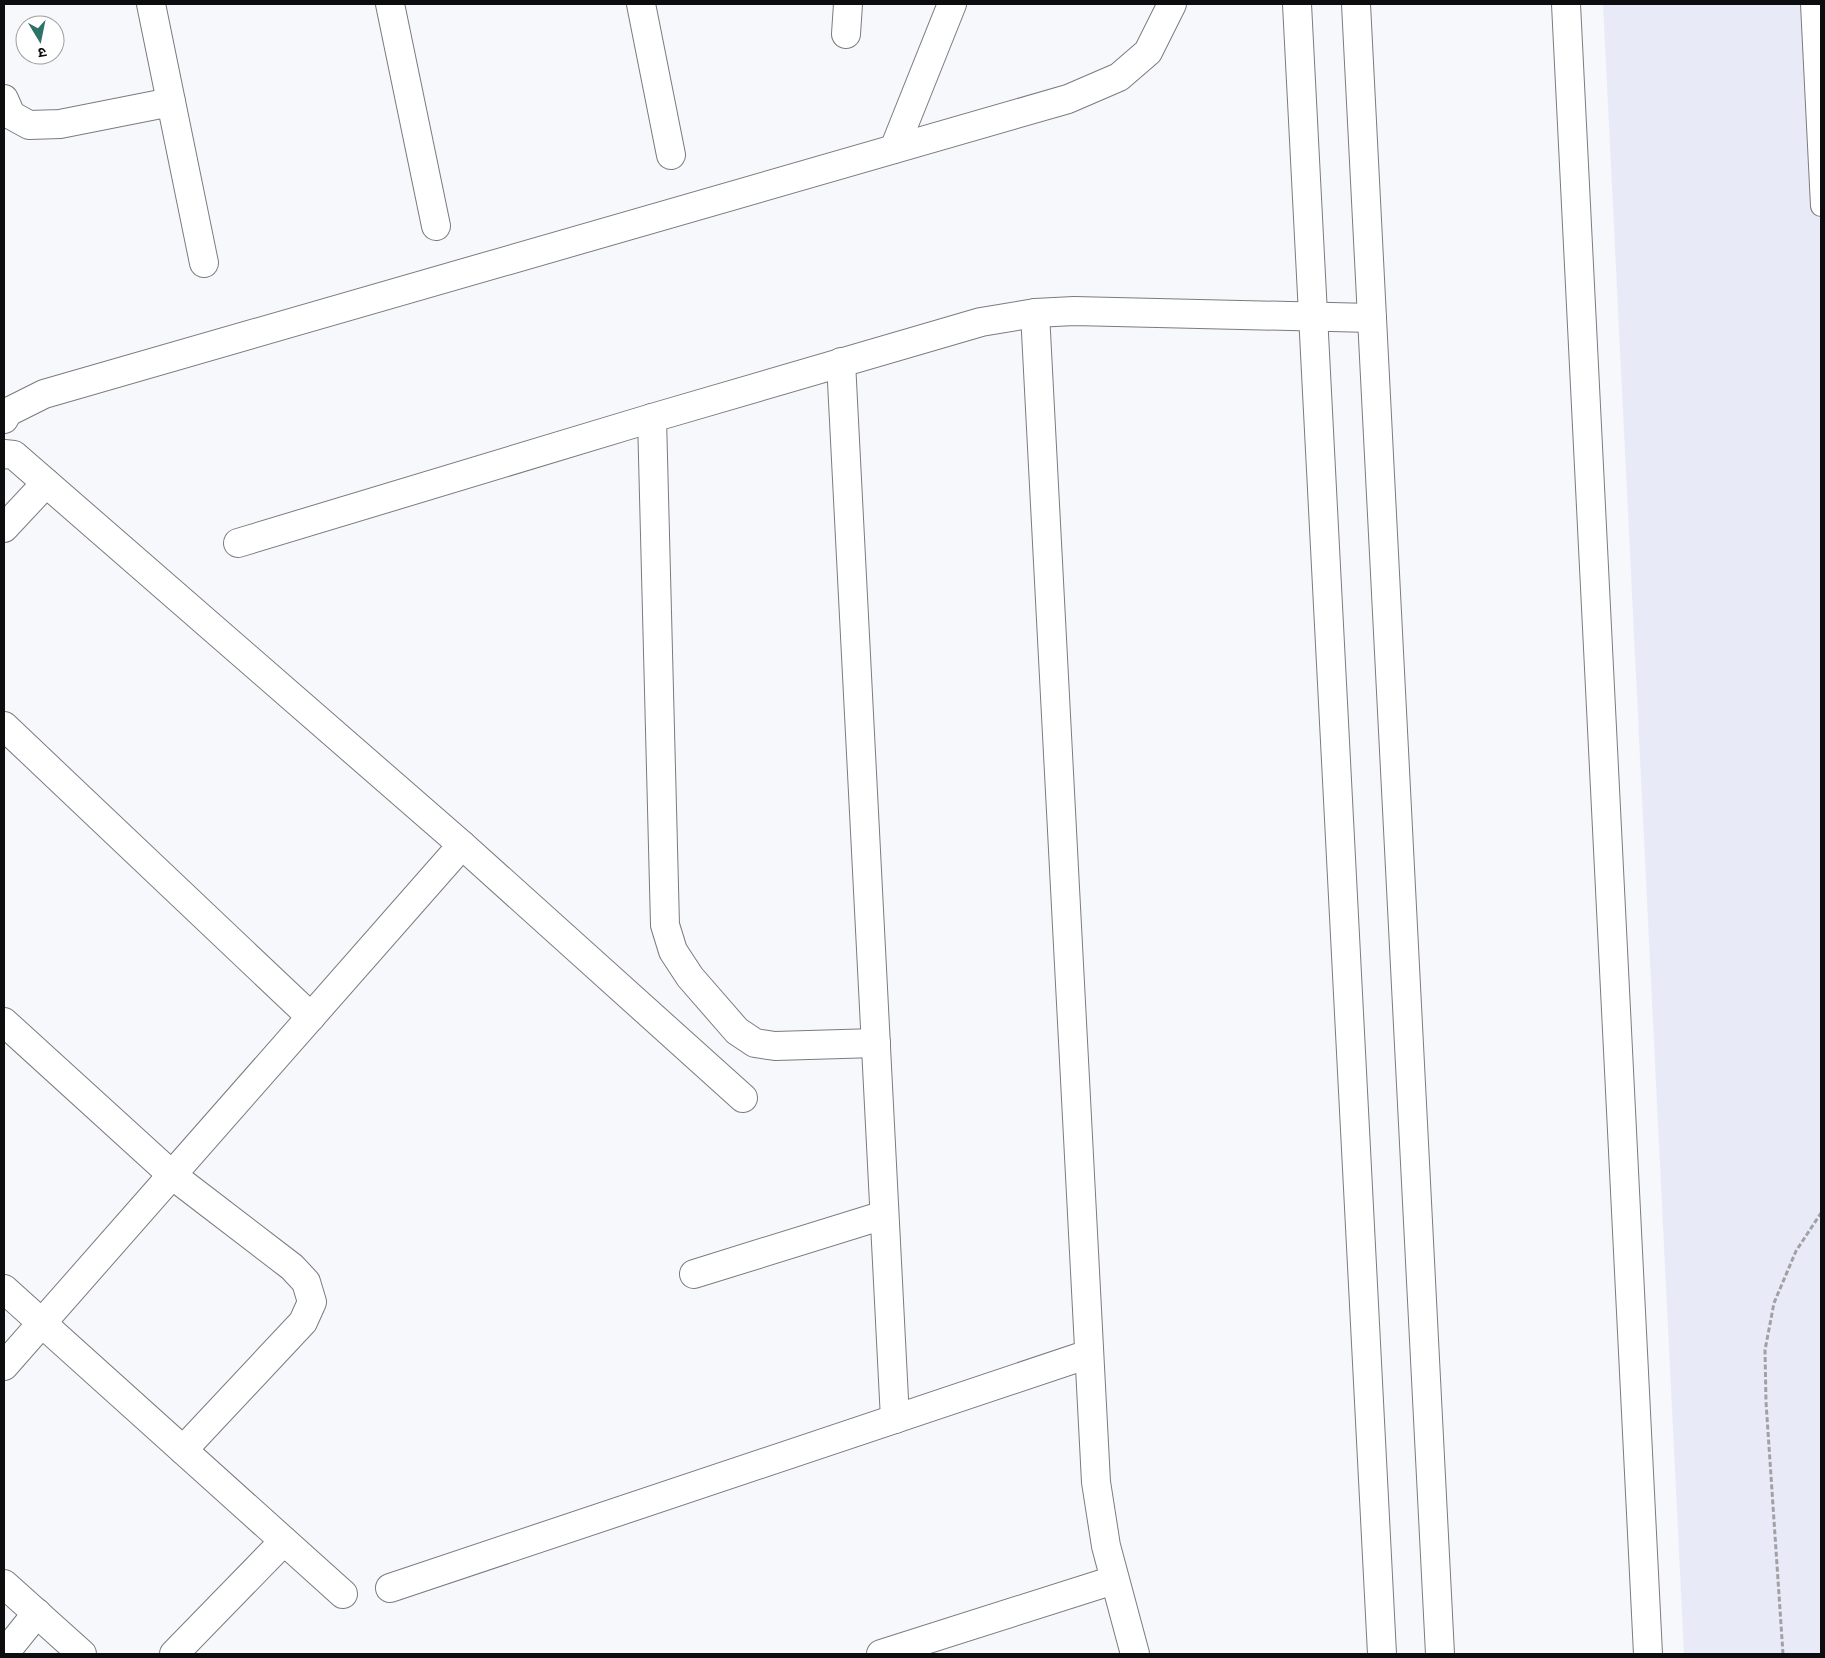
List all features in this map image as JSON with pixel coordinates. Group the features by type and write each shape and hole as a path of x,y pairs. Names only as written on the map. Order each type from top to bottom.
{"street":[{"path":"151,4 204,263"},
{"path":"390,4 436,226"},
{"path":"641,4 671,155"},
{"path":"846,34 848,4"},
{"path":"894,149 952,4"},
{"path":"4,419 8,412 44,394 1068,98 1119,77 1148,52 1172,4"},
{"path":"1297,4 1382,1654"},
{"path":"1356,4 1440,1654"},
{"path":"1566,4 1648,1654"},
{"path":"4,99 12,115 29,125 60,124 171,102"},
{"path":"238,543 652,418 981,322 1036,313 1074,311 1372,318"},
{"path":"1036,313 1096,1482 1106,1546 1135,1654"},
{"path":"841,362 895,1419"},
{"path":"652,418 665,925 673,952 690,977 737,1031 755,1043 775,1046 876,1044"},
{"path":"4,454 14,455 462,845 743,1098"},
{"path":"4,528 46,483"},
{"path":"4,726 311,1016"},
{"path":"4,1366 462,845"},
{"path":"4,1022 172,1175 292,1267 306,1282 312,1302 303,1322 183,1450"},
{"path":"694,1274 884,1215"},
{"path":"4,1289 343,1594"},
{"path":"390,1588 1089,1354"},
{"path":"174,1654 284,1541"},
{"path":"881,1654 1114,1580"},
{"path":"4,1584 82,1654"},
{"path":"4,1654 37,1614"}],"lane":[{"path":"1811,4 1821,206"}],"path":[{"path":"1783,1654 1766,1402 1765,1350 1774,1303 1796,1251 1821,1213"}],"shaded area":[{"path":"1603,4 1821,4 1821,1654 1684,1654"}]}
